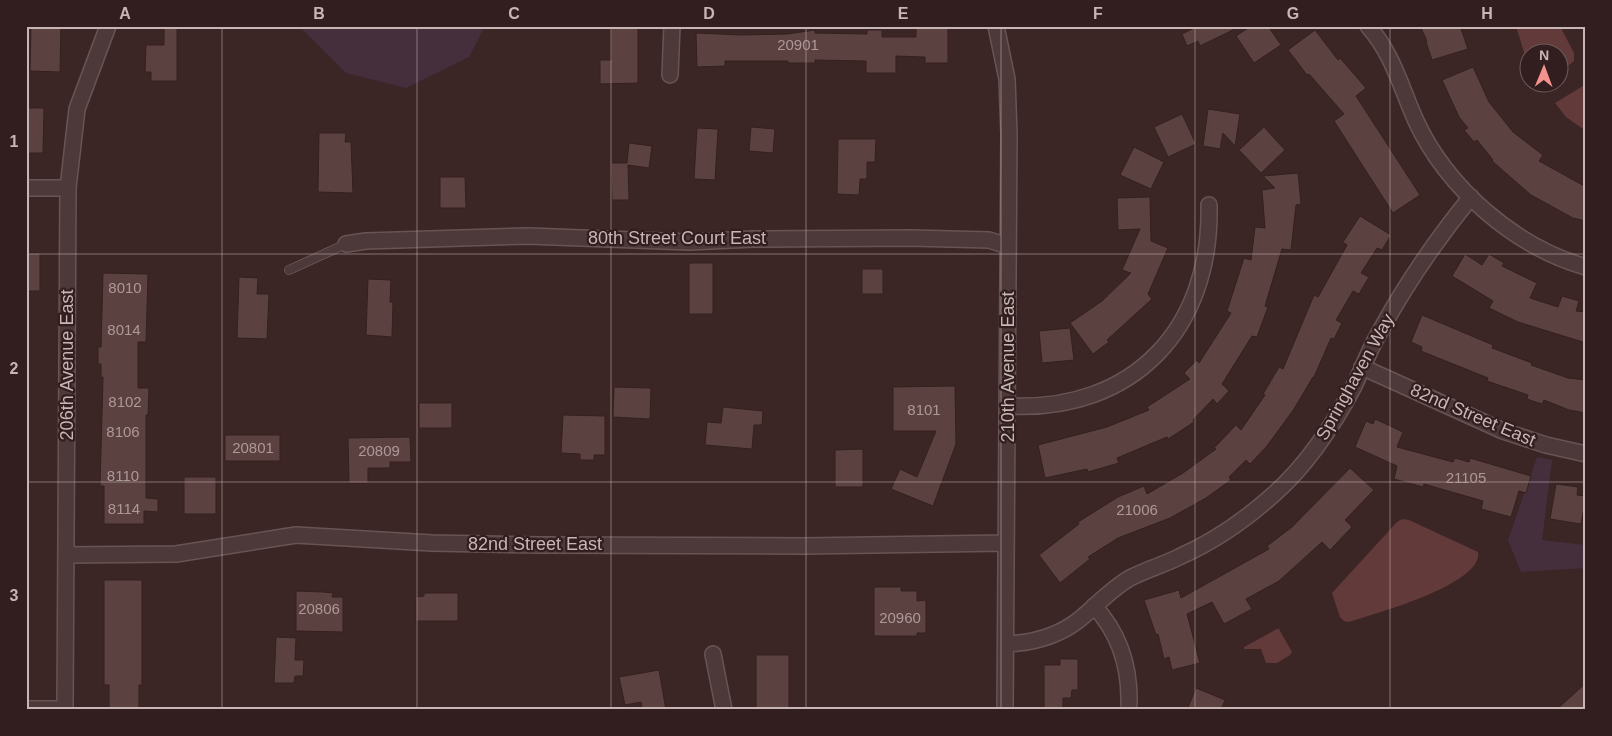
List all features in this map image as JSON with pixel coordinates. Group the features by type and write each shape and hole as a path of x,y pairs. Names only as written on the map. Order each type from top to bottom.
{"street":[{"name":"206th Avenue East","path":"65,709 68,188 77,109 108,26"},
{"path":"670,75 672,26"},
{"name":"210th Avenue East","path":"996,26 1007,79 1009,108 1009,406 1005,543 1005,710"},
{"path":"1368,26 1387,51 1417,123 1438,158 1471,197 1508,228 1538,246 1586,267"},
{"path":"26,188 68,188"},
{"name":"Springhaven Way","path":"1006,644 1039,640 1060,631 1078,620 1110,591 1130,578 1208,543 1239,522 1273,495 1315,449 1336,418 1404,288 1429,251 1471,197"},
{"path":"1009,406 1056,406 1086,399 1111,388 1151,360 1180,324 1192,301 1206,253 1208,205"},
{"name":"80th Street Court East","path":"346,244 366,241 528,236 689,242 754,239 911,238 989,240 1008,246"},
{"name":"82nd Street East","path":"1362,367 1503,431 1546,445 1586,454"},
{"name":"82nd Street East","path":"66,555 176,554 278,537 303,535 432,543 542,545 804,546 1005,543"},
{"path":"1094,606 1116,635 1122,650 1128,668 1129,704"},
{"path":"713,654 724,710"},
{"path":"26,709 65,709"}],"lane":[{"path":"289,270 346,244"}],"shaded area":[{"path":"299,26 485,26 469,57 406,88 346,73"},
{"path":"1516,26 1560,26 1568,42 1521,42"},
{"path":"1570,45 1574,53 1574,61 1570,64"},
{"path":"1586,84 1586,131 1566,117 1555,103"},
{"path":"1537,457 1552,460 1542,540 1586,545 1586,568 1521,572 1508,540"},
{"path":"1402,519 1409,520 1478,552 1475,564 1464,575 1425,596 1362,618 1349,622 1344,621 1340,617 1332,593 1397,522"},
{"path":"1279,629 1292,652 1277,663 1266,663 1261,649 1244,649 1244,647"}],"building":[{"path":"31,26 61,26 60,72 30,71"},
{"path":"164,26 177,26 177,81 151,81 151,72 145,72 146,45 164,45"},
{"path":"611,26 638,26 638,83 600,84 600,60 611,60"},
{"path":"916,26 948,26 948,63 925,63 925,57 896,56 896,73 866,73 866,61 815,60 815,63 788,63 788,61 725,61 725,66 697,67 696,33 741,35 787,34 815,30 815,33 867,34 867,30 882,30 882,37 916,37"},
{"path":"1198,26 1241,26 1200,46 1198,41 1187,46 1182,34"},
{"path":"1251,26 1268,26 1281,45 1254,63 1236,36"},
{"path":"1420,26 1460,26 1468,49 1432,60 1427,41"},
{"path":"1315,30 1338,60 1340,58 1366,88 1356,96 1420,195 1393,213 1334,121 1344,114 1309,74 1307,75 1288,50"},
{"path":"1473,67 1489,102 1513,132 1543,155 1539,161 1586,187 1586,221 1573,218 1531,195 1492,161 1477,140 1474,142 1464,130 1468,128 1459,117 1442,80"},
{"path":"26,108 44,108 43,153 26,153"},
{"path":"1208,109 1240,114 1235,146 1223,133 1220,149 1203,146"},
{"path":"1182,114 1196,144 1168,157 1154,127"},
{"path":"751,127 775,129 773,153 749,151"},
{"path":"1264,127 1285,150 1261,173 1239,150"},
{"path":"697,128 718,129 715,180 694,179"},
{"path":"319,133 346,133 345,142 351,142 353,193 318,192"},
{"path":"838,139 876,139 875,162 867,162 867,179 860,179 859,195 837,194"},
{"path":"629,143 652,146 649,168 628,165 629,200 612,200 611,163 627,163"},
{"path":"1134,147 1164,162 1151,189 1120,175"},
{"path":"1298,173 1301,204 1296,205 1291,250 1282,249 1265,306 1268,307 1257,337 1252,336 1222,384 1229,391 1217,404 1213,399 1193,420 1194,422 1168,439 1167,437 1117,458 1119,463 1088,472 1087,469 1045,478 1038,445 1107,427 1149,410 1147,407 1190,379 1184,373 1197,360 1199,363 1231,313 1227,311 1244,258 1251,260 1255,227 1265,228 1262,190 1275,188 1263,176"},
{"path":"440,177 465,177 466,208 440,208"},
{"path":"1150,197 1151,241 1168,248 1148,294 1152,299 1107,340 1109,342 1093,354 1070,323 1102,301 1131,273 1122,270 1140,229 1118,230 1117,198"},
{"path":"1360,216 1391,235 1382,250 1377,248 1361,273 1369,277 1359,294 1353,291 1336,320 1342,323 1334,339 1331,338 1314,377 1267,446 1250,464 1246,460 1229,477 1231,480 1206,498 1170,518 1118,538 1088,557 1090,559 1060,583 1039,555 1079,524 1078,522 1118,497 1144,486 1147,494 1183,473 1216,449 1214,448 1236,425 1241,430 1265,395 1263,394 1279,367 1283,369 1314,295 1318,297 1347,245 1343,242"},
{"path":"26,253 40,253 40,291 26,291"},
{"path":"1465,254 1482,265 1489,254 1504,263 1502,266 1537,283 1530,298 1558,307 1562,296 1579,301 1576,311 1586,312 1586,343 1518,322 1489,308 1493,301 1452,276"},
{"path":"689,263 713,263 713,314 689,314"},
{"path":"862,269 883,269 883,294 862,294"},
{"path":"103,273 148,274 146,342 138,342 138,388 149,388 148,415 146,415 146,498 158,499 158,512 144,511 144,524 104,524 104,486 100,486 103,377 101,377 101,364 98,364 98,347 101,347"},
{"path":"239,277 258,278 257,294 269,294 267,339 237,338"},
{"path":"368,279 391,280 390,302 393,302 392,337 366,335"},
{"path":"1422,315 1493,345 1492,348 1532,363 1531,365 1568,378 1586,380 1586,413 1569,410 1544,400 1542,404 1527,399 1528,395 1487,381 1488,378 1421,351 1422,347 1411,342"},
{"path":"1070,328 1074,360 1042,363 1039,331"},
{"path":"955,386 956,444 933,506 891,489 900,469 917,477 936,431 893,431 893,387"},
{"path":"614,387 651,388 650,419 613,417"},
{"path":"419,403 452,403 452,428 419,428"},
{"path":"723,407 763,411 762,425 754,425 752,449 705,445 707,422 721,423"},
{"path":"563,415 605,416 605,455 594,455 594,460 580,460 580,454 561,453"},
{"path":"1375,419 1403,432 1397,447 1453,462 1455,458 1469,462 1470,458 1531,476 1526,493 1519,491 1511,517 1481,509 1483,501 1424,484 1423,487 1394,479 1397,466 1355,447 1366,421 1373,424"},
{"path":"225,435 280,435 280,461 225,461"},
{"path":"410,437 411,462 390,462 390,468 368,468 368,483 349,483 348,438"},
{"path":"863,449 863,487 835,487 835,450"},
{"path":"1350,468 1374,490 1345,520 1352,527 1330,550 1322,542 1279,581 1246,599 1252,609 1224,624 1212,602 1187,614 1200,663 1172,670 1169,657 1164,659 1158,634 1156,635 1144,600 1179,590 1181,598 1269,549 1267,546 1292,527"},
{"path":"184,477 216,477 216,514 184,514"},
{"path":"1556,484 1578,487 1577,495 1586,496 1581,524 1550,519"},
{"path":"104,580 142,580 142,685 139,685 139,710 109,710 109,685 104,685"},
{"path":"874,587 901,587 901,591 917,591 917,601 926,600 926,633 917,633 917,636 874,636"},
{"path":"296,591 333,593 332,597 343,597 343,632 296,631"},
{"path":"424,593 458,593 458,621 416,621 416,597 424,596"},
{"path":"276,637 296,638 295,660 304,660 303,676 295,676 294,683 274,683"},
{"path":"756,655 789,655 789,710 756,710"},
{"path":"1060,659 1078,659 1078,690 1072,690 1071,698 1063,698 1063,710 1044,710 1044,665 1060,665"},
{"path":"659,670 666,710 642,710 641,702 625,705 619,677"},
{"path":"1586,683 1586,710 1556,710"},
{"path":"1196,688 1225,700 1221,710 1187,710"}]}
